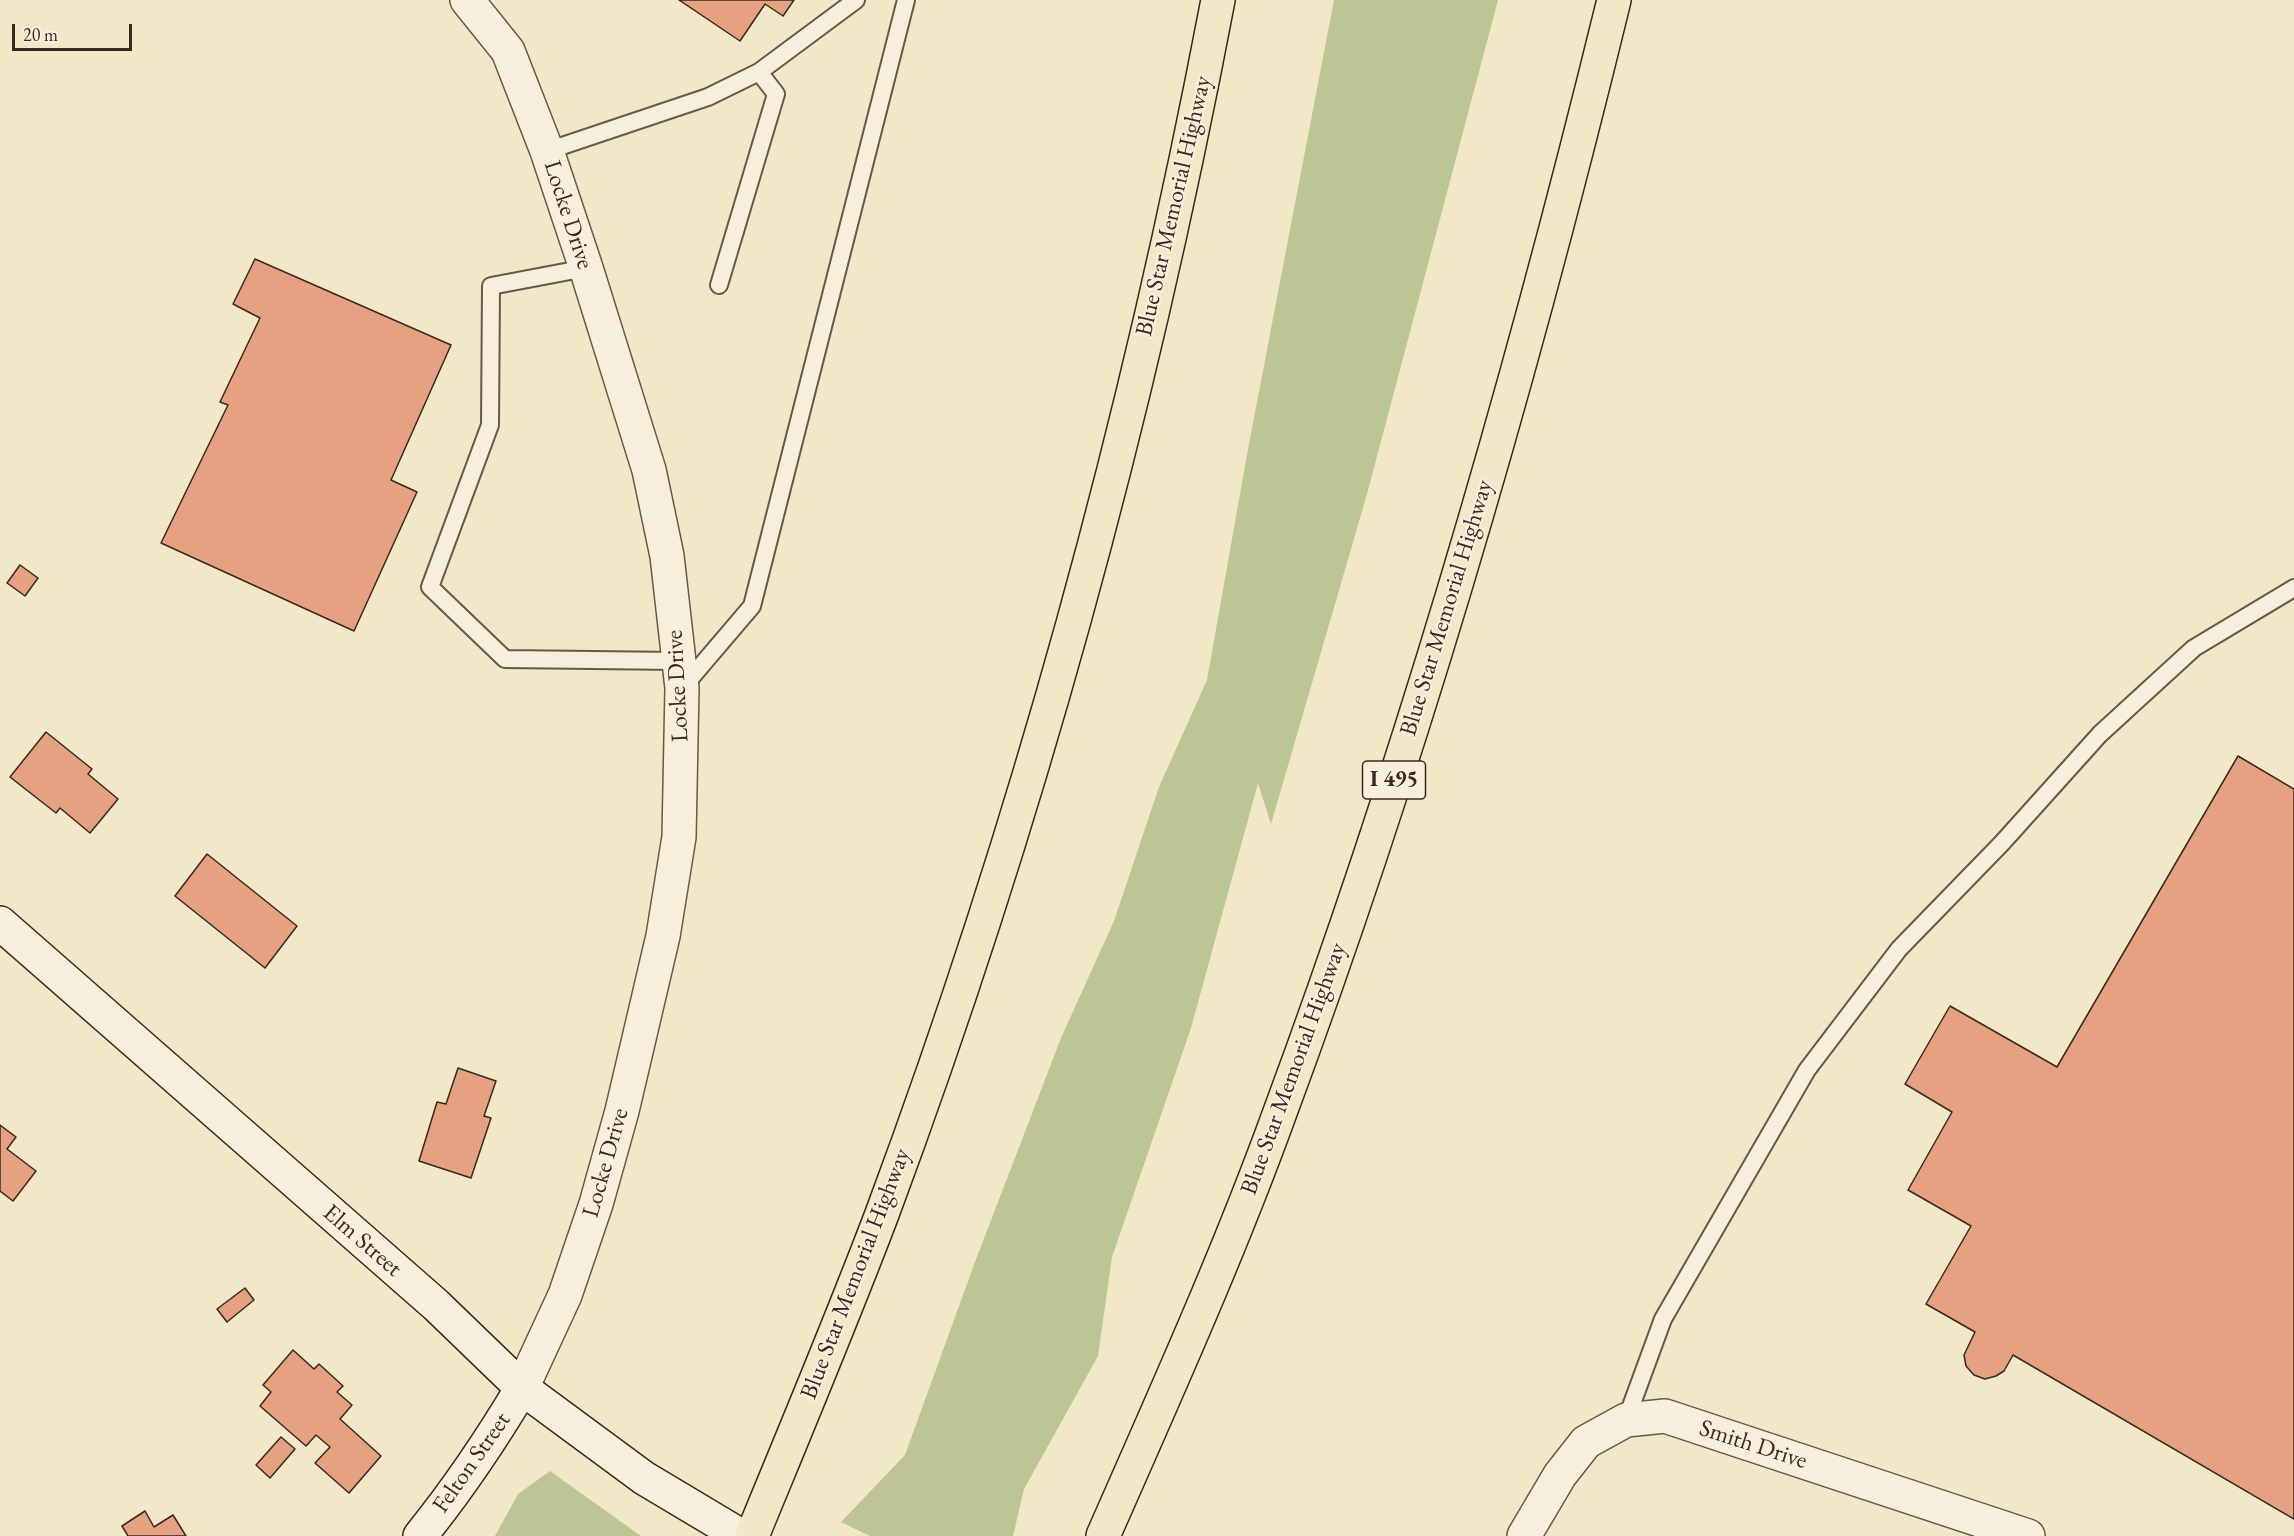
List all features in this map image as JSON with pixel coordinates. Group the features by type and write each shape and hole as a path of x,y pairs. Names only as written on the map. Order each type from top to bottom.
{"highway":[{"name":"Blue Star Memorial Highway","path":"752,1536 823,1365 882,1212 940,1051 1013,823 1086,572 1126,417 1163,262 1218,0"},
{"name":"Blue Star Memorial Highway","path":"1103,1536 1220,1267 1278,1119 1341,944 1399,767 1516,378 1574,165 1614,0"}],"street":[{"name":"Locke Drive","path":"467,0 508,51 547,151 586,268 649,470 667,556 681,674 680,837 663,936 622,1111 596,1204 565,1295 522,1388"},
{"name":"Elm Street","path":"0,923 436,1305 522,1388 635,1471 690,1507 741,1536"},
{"name":"Felton Street","path":"420,1536 459,1486 494,1435 522,1388"},
{"name":"Smith Drive","path":"1524,1536 1560,1475 1586,1442 1626,1420 1665,1416 2007,1533"}],"lane":[{"path":"547,151 708,97 759,72 856,0"},
{"path":"586,268 491,286 490,425 430,587 505,659 681,674 752,606 906,0"},
{"path":"719,285 776,94 759,72"},
{"path":"1626,1420 1663,1319 1807,1070 1899,949 2002,843 2100,734 2194,648 2294,588"}],"green space":[{"path":"1334,0 1498,0 1367,494 1271,824 1258,783 1191,1028 1112,1257 1098,1356 1024,1489 1013,1536 870,1536 841,1522 905,1455 975,1262 1061,1038 1114,921 1159,787 1207,680 1248,449"},
{"path":"550,1471 641,1536 495,1536 518,1494"}],"building":[{"path":"679,0 794,0 783,16 765,4 740,41"},
{"path":"255,259 451,345 391,480 417,492 354,631 161,543 228,405 220,402 260,318 233,304"},
{"path":"20,565 38,578 25,596 7,583"},
{"path":"46,732 92,769 88,774 118,799 90,833 60,808 56,813 10,777"},
{"path":"2238,756 2294,789 2294,1519 2013,1355 2004,1371 1996,1376 1985,1379 1974,1375 1966,1366 1964,1355 1975,1332 1926,1304 1971,1226 1908,1190 1952,1112 1905,1084 1950,1006 2057,1067"},
{"path":"207,854 297,926 265,968 175,896"},
{"path":"458,1068 496,1081 484,1116 491,1118 471,1178 419,1161 437,1102 446,1104"},
{"path":"0,1125 16,1137 7,1149 36,1171 13,1201 0,1191"},
{"path":"245,1288 254,1300 227,1322 217,1309"},
{"path":"293,1350 314,1369 319,1364 343,1386 337,1392 352,1405 340,1419 381,1456 349,1493 315,1463 330,1447 316,1435 306,1446 260,1406 271,1392 263,1385"},
{"path":"281,1437 295,1449 270,1478 256,1465"},
{"path":"145,1511 154,1527 173,1515 186,1536 128,1536 122,1526"}]}
